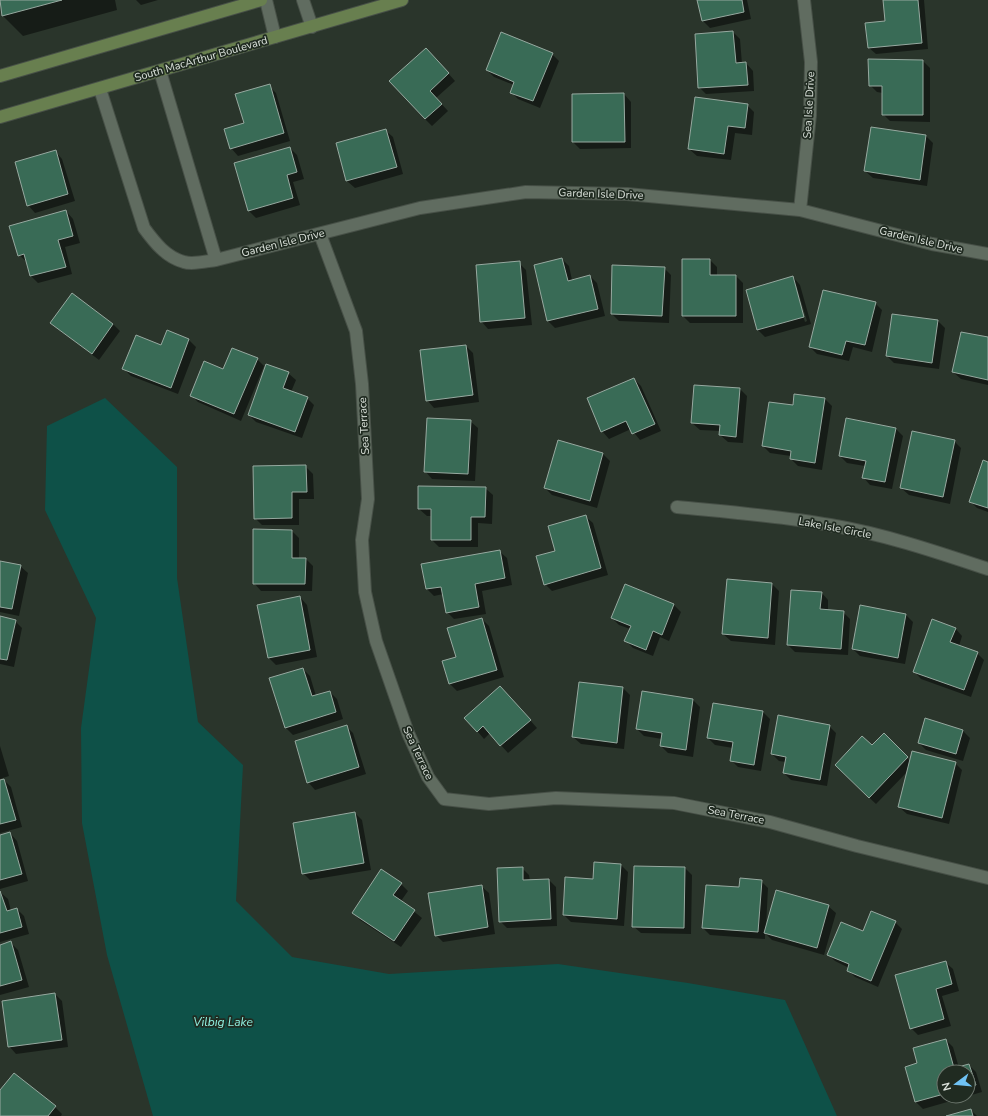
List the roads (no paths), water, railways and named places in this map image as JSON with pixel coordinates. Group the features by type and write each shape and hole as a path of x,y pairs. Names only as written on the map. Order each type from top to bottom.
{"main road":[{"path":"0,76 261,0"},
{"name":"South MacArthur Boulevard","path":"0,117 402,0"}],"street":[{"path":"266,0 275,38"},
{"path":"303,0 312,27"},
{"name":"Sea Isle Drive","path":"800,210 810,115 811,62 804,0"},
{"path":"160,71 216,260"},
{"name":"Garden Isle Drive","path":"100,88 144,228 156,246 168,255 185,263 216,260 420,208 526,192 627,194 800,210 932,244 988,254"},
{"name":"Sea Terrace","path":"320,234 356,330 362,384 368,499 362,540 365,592 376,641 408,733 428,777 444,799 489,804 556,798 674,803 770,822 857,846 988,878"},
{"name":"Lake Isle Circle","path":"677,507 755,514 832,525 925,548 988,569"}],"water":[{"name":"Vilbig Lake","path":"105,398 177,467 177,578 198,722 243,765 236,901 292,957 389,974 558,964 688,983 785,1000 837,1116 153,1116 107,955 82,823 81,728 96,618 45,510 47,426"}]}
